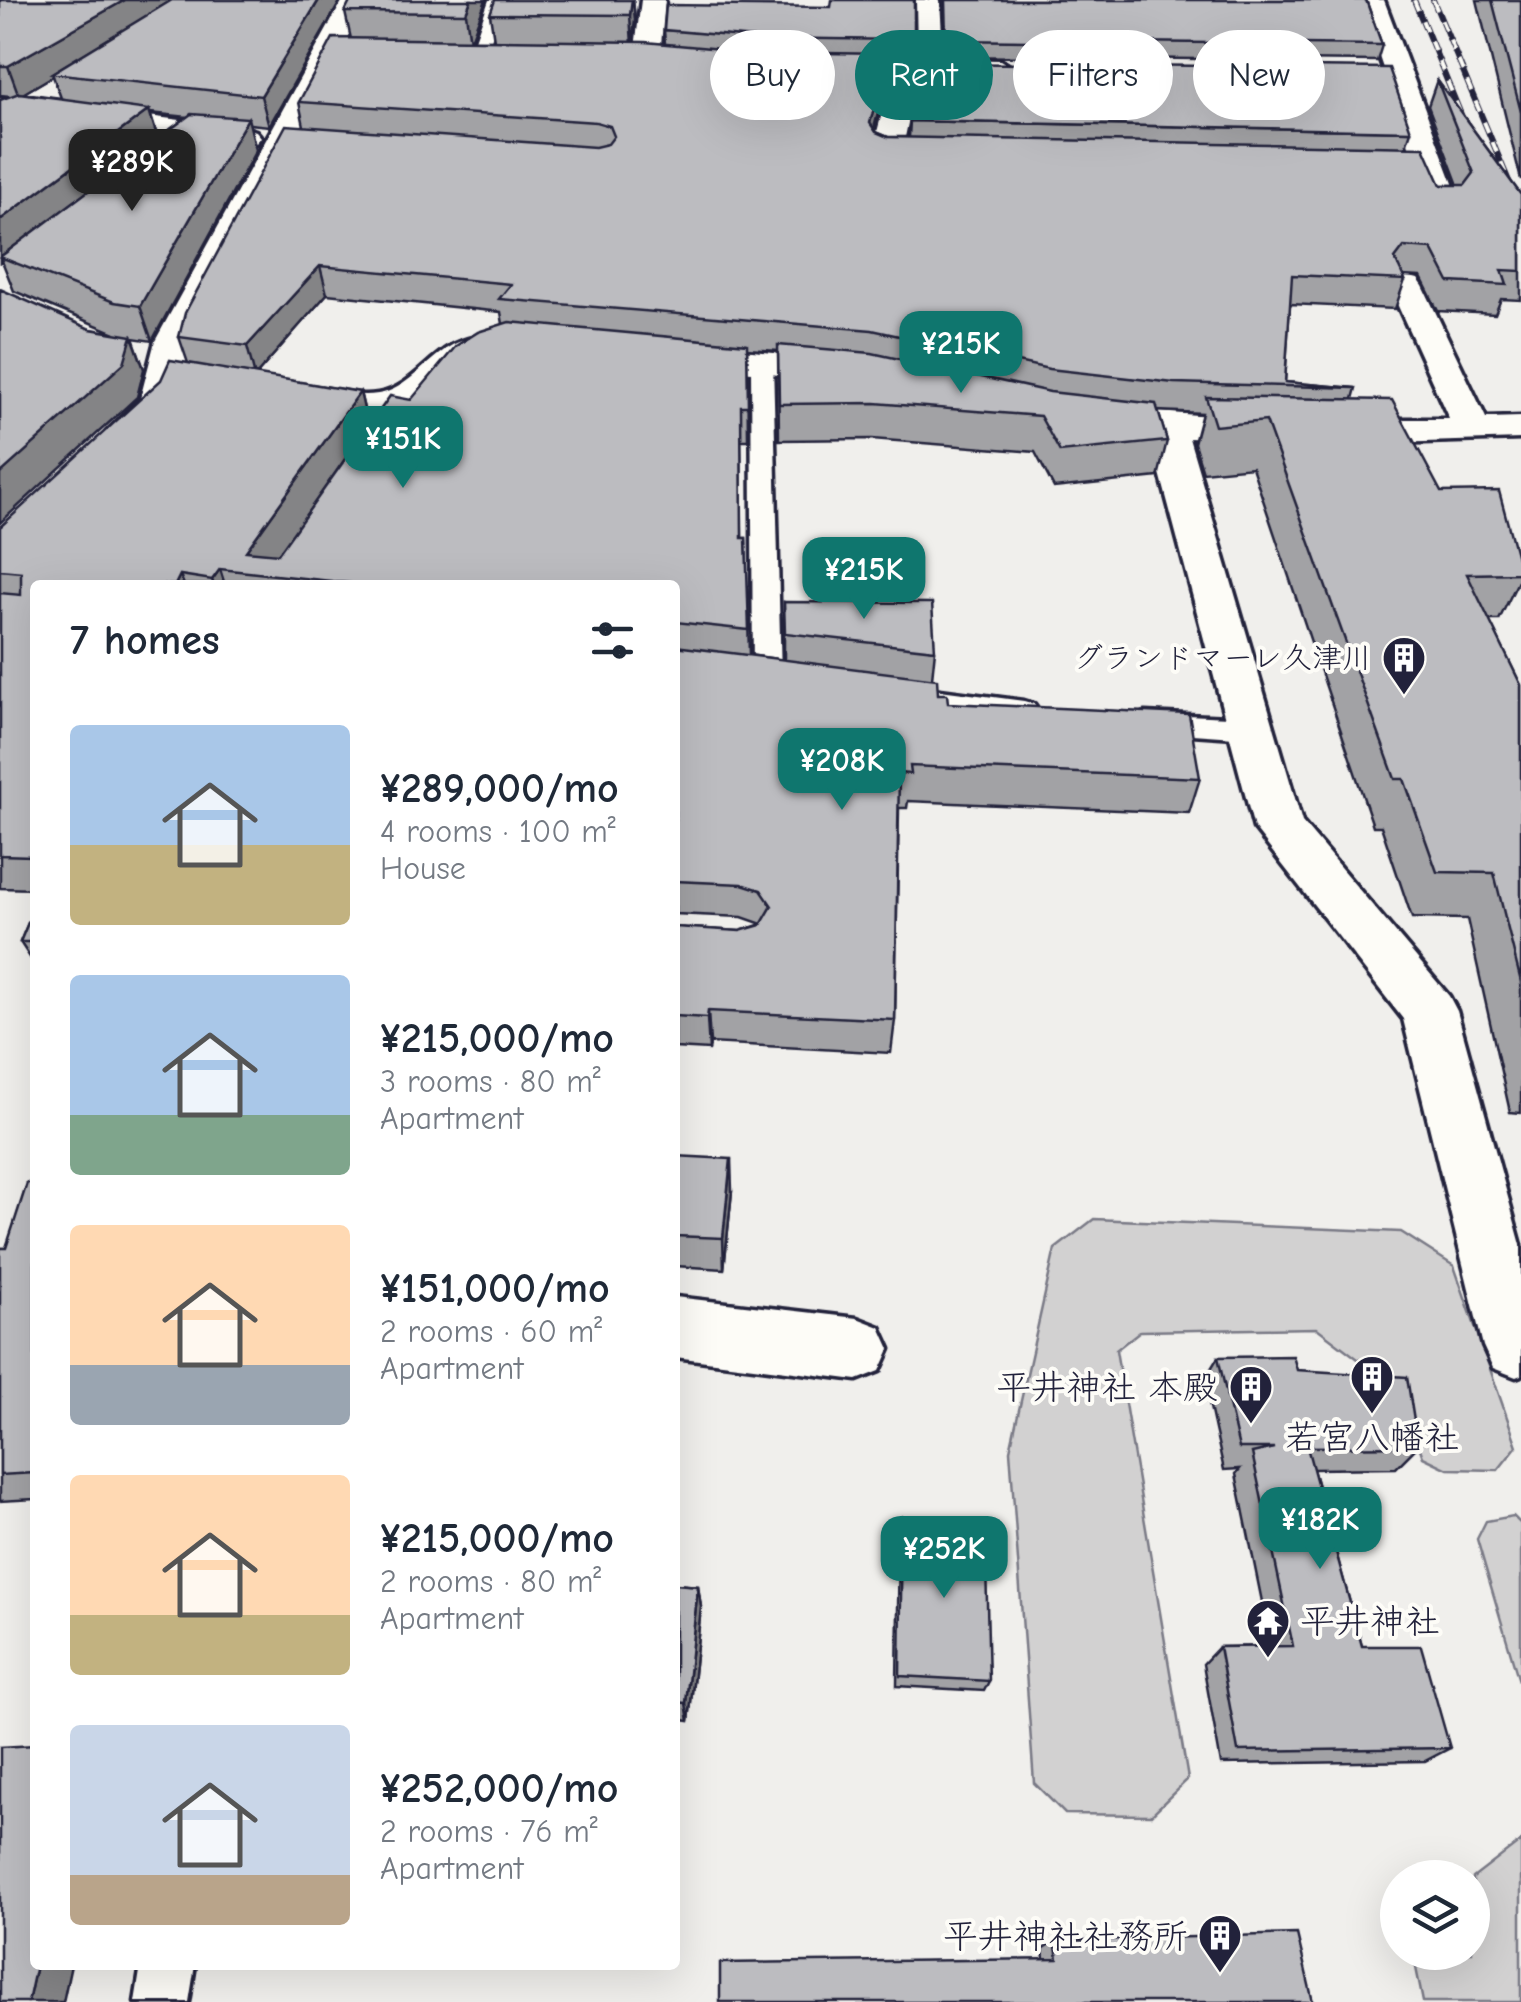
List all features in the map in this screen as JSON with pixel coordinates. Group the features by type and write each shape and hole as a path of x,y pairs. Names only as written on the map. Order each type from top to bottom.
{"street":[{"path":"100,457 157,403 173,341 355,0"},
{"path":"647,57 653,0"},
{"path":"928,0 929,30"},
{"path":"1372,0 1388,73 1430,161 1444,202"},
{"path":"327,52 365,53"},
{"path":"468,54 516,54"},
{"path":"0,125 12,108 58,88"},
{"path":"12,108 193,133 320,142"},
{"path":"894,120 886,151 984,152"},
{"path":"163,156 193,133"},
{"path":"1391,160 1430,161"},
{"path":"1406,286 1473,430"},
{"path":"257,390 388,414 477,346 513,341"},
{"path":"628,350 889,378"},
{"path":"1062,415 1168,427 1322,433 1521,428"},
{"path":"1168,427 1279,828 1429,1010 1516,1346"},
{"path":"680,1328 858,1350"}],"lane":[{"path":"468,54 497,0"},
{"path":"762,362 767,677"},
{"path":"730,674 805,682"},
{"path":"882,692 1054,714"},
{"path":"1111,722 1249,728"},
{"path":"162,2002 167,1970"}],"shaded area":[{"path":"1094,1219 1401,1232 1454,1266 1517,1446 1498,1470 1448,1469 1423,1457 1399,1390 1317,1328 1140,1331 1116,1350 1188,1779 1151,1815 1065,1814 1034,1783 1010,1450 1055,1249"},
{"path":"1513,1516 1521,1524 1521,1688 1477,1539 1486,1521"},
{"path":"1521,1841 1521,2002 1423,2002 1416,1970 1490,1970 1490,1865"}],"building":[{"path":"0,0 125,0 8,66 0,66"},
{"path":"172,0 319,0 261,96 52,73"},
{"path":"351,0 471,0 466,13 345,12"},
{"path":"495,0 632,0 630,15 490,14"},
{"path":"832,0 914,0 914,30 855,30 855,39 835,39 835,30 710,30 710,34 664,30 666,5 831,7"},
{"path":"945,0 1366,0 1382,45 1325,44 1325,30 1193,30 1193,43 1173,43 1173,30 1013,30 1013,41 993,41 993,30 946,30"},
{"path":"1492,0 1521,0 1521,112"},
{"path":"333,38 645,42 710,48 710,120 835,120 835,53 855,53 855,120 871,120 876,132 888,137 1424,147 1441,185 1465,185 1474,173 1437,80 1521,195 1521,271 1502,270 1507,285 1449,282 1432,249 1404,247 1395,259 1405,280 1292,275 1285,382 1356,388 1174,383 1049,369 872,330 499,299 511,284 320,266 247,346 179,337 185,313 286,125 595,147 608,144 614,136 610,126 596,122 299,102"},
{"path":"993,64 1013,64 1013,120 1173,120 1173,66 1193,66 1193,120 1325,120 1325,67 1389,68 1411,131 910,121 993,120"},
{"path":"19,93 149,110 0,220 0,100"},
{"path":"191,114 248,118 140,306 114,302 0,257"},
{"path":"0,289 90,329 132,336 124,363 0,474"},
{"path":"509,322 747,344 748,406 741,406 742,538 746,538 749,630 680,623 680,580 322,580 220,569 212,580 180,575 178,580 30,580 30,856 0,855 0,593 21,595 21,572 0,570 0,527 161,380 170,360 360,392 246,551 278,554 390,396 411,400 456,346 478,332"},
{"path":"778,345 872,353 1050,392 1156,404 1167,441 1060,452 1040,416 875,403 779,404"},
{"name":"グランドマーレ久津川","path":"1206,397 1392,400 1441,492 1499,491 1521,573 1467,574 1521,685 1521,982 1494,873 1437,872 1404,779 1395,779 1266,421 1215,426"},
{"path":"784,602 932,603 935,650 785,633"},
{"path":"680,647 937,679 938,694 947,694 948,703 1189,714 1200,778 910,766 911,774 899,773 895,1020 708,1011 707,1018 680,1016 680,927 740,931 761,925 772,906 761,890 742,884 680,881"},
{"path":"30,918 30,942 20,942"},
{"path":"680,1156 731,1159 723,1238 680,1236"},
{"path":"30,1183 30,1473 0,1475 0,1248 6,1248"},
{"path":"1293,1356 1297,1370 1407,1377 1418,1446 1307,1447 1362,1646 1421,1646 1450,1748 1238,1751 1219,1647 1293,1646 1252,1453 1274,1448 1239,1448 1218,1357"},
{"path":"902,1518 985,1525 989,1681 900,1676"},
{"path":"680,1584 698,1586 686,1703 680,1702"},
{"path":"30,1745 30,1970 35,1970 28,2002 0,2002 0,1747"},
{"path":"1297,1934 1313,2002 720,2002 720,1963 1058,1959 1055,1941"}],"railway":[{"path":"1414,0 1471,139"},
{"path":"1433,0 1521,210"}],"place":[{"name":"グランドマーレ久津川","path":"1404,696"},
{"name":"若宮八幡社","path":"1372,1415"},
{"name":"平井神社 本殿","path":"1251,1425"},
{"name":"平井神社","path":"1268,1659"},
{"name":"平井神社社務所","path":"1220,1974"}]}
